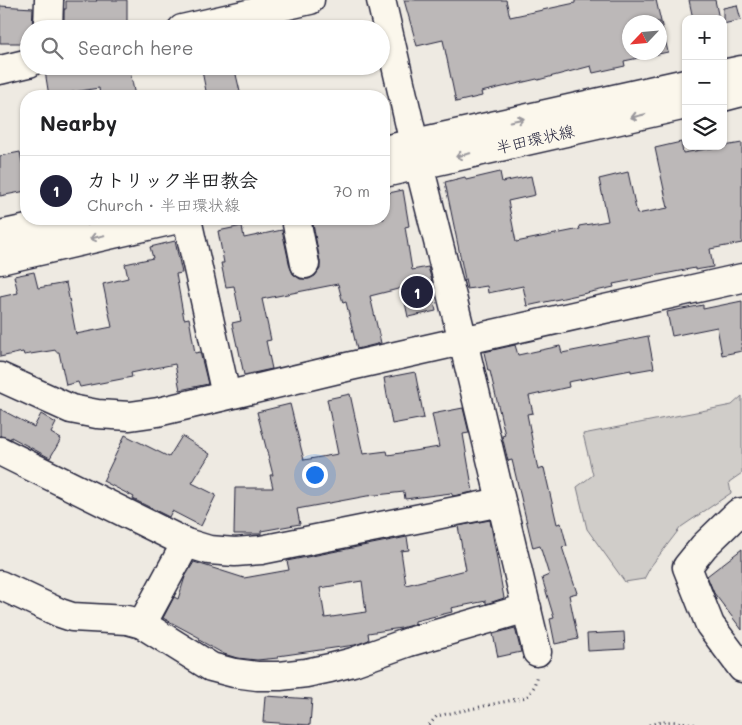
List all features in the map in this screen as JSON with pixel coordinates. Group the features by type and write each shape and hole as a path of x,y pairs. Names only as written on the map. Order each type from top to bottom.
{"street":[{"path":"48,0 48,20"},
{"path":"197,20 212,11 310,0"},
{"path":"381,0 386,20"},
{"path":"390,38 537,652"},
{"path":"0,70 20,65"},
{"path":"727,73 742,70"},
{"name":"半田環状線","path":"390,170 417,154 682,84"},
{"path":"727,95 742,92"},
{"name":"半田環状線","path":"390,151 417,154 682,106"},
{"path":"0,235 46,225"},
{"path":"0,260 152,225"},
{"path":"188,225 226,395"},
{"path":"297,225 305,264"},
{"path":"0,377 71,408 97,414 130,416 158,412 742,278"},
{"path":"0,451 186,543 209,550 226,552 261,550 501,502"},
{"path":"742,512 738,513 704,546 687,567 710,625 742,668"},
{"path":"142,624 186,543"},
{"path":"0,585 72,617 128,620 142,624 211,667 234,674 257,676 306,674 353,662 409,642 527,608"}],"path":[{"path":"429,725 437,716 527,697 534,687 537,674 537,652"},
{"path":"649,725 684,721 697,725"}],"shaded area":[{"path":"742,396 742,473 729,482 731,493 681,527 651,566 644,579 625,582 587,529 577,487 593,475 583,434 732,405"}],"building":[{"path":"127,0 127,20 64,20 66,1"},
{"path":"404,0 506,0 510,17 575,3 575,0 656,0 659,15 622,15 622,60 629,60 624,61 625,66 593,73 591,66 481,92 482,96 456,102 443,40 417,46"},
{"path":"689,0 715,0 718,15 692,15"},
{"path":"737,5 741,20 727,23 727,15 723,15 723,8"},
{"path":"0,6 33,8 32,20 20,20 20,43 0,43"},
{"path":"46,75 131,75 134,90 99,90 99,88 86,90 48,90"},
{"path":"203,75 236,75 240,90 206,90"},
{"path":"681,142 683,153 701,150 727,150 727,146 742,143 742,243 710,249 713,267 695,270 695,268 613,284 614,287 527,306 523,286 488,293 487,286 467,289 445,182 465,177 466,180 500,172 502,182 531,176 535,195 508,201 516,242 580,229 579,226 608,221 599,179 628,172 637,214 668,208 655,148"},
{"path":"20,152 20,192 0,196 0,156"},
{"path":"403,190 409,226 405,227 412,270 428,267 432,281 429,281 436,311 408,317 402,288 370,296 381,343 357,349 346,302 343,303 338,284 262,299 271,340 266,341 272,369 244,375 232,323 241,321 234,286 226,287 221,263 224,263 218,231 242,226 244,238 282,230 293,274 300,279 309,279 315,276 320,269 313,225 390,225 390,193"},
{"path":"175,241 182,273 176,274 184,319 189,318 195,353 200,352 208,384 180,390 175,364 131,373 132,377 80,387 78,382 66,385 59,352 56,352 56,350 24,355 23,352 0,357 0,297 18,293 14,276 34,272 38,288 66,283 76,334 112,327 103,284 128,278 125,264 153,258 150,247"},
{"path":"742,301 742,351 722,355 717,327 672,336 667,312 703,305 703,309"},
{"path":"648,336 654,368 631,372 631,370 568,382 569,387 529,396 533,413 527,414 538,470 544,468 557,524 561,523 567,546 562,547 577,593 569,595 578,639 555,644 550,619 554,618 542,578 549,575 540,546 533,548 512,460 508,461 502,436 505,435 484,352 515,345 518,355 560,346 562,353"},
{"path":"415,372 424,418 392,424 384,378"},
{"path":"350,394 363,454 387,451 388,455 439,447 432,414 463,408 469,433 463,434 473,492 453,496 451,493 405,499 404,492 367,496 297,509 300,524 261,531 261,534 234,534 235,488 273,488 270,475 273,475 257,412 290,404 304,460 338,454 327,399"},
{"path":"0,409 34,427 41,414 56,423 51,433 61,439 50,458 11,437 11,439 0,436"},
{"path":"125,435 169,457 182,436 210,454 192,483 216,495 201,526 172,511 169,517 103,481"},
{"path":"490,520 504,598 486,604 486,601 451,608 452,612 415,621 415,624 368,633 369,640 355,645 257,660 237,658 224,654 199,640 200,638 163,618 174,597 178,599 185,577 194,562 244,578 289,570 287,561 407,537 409,550 401,551 406,585 466,570 458,526","holes":["362,581 366,612 325,618 320,588"]},
{"path":"742,549 742,630 714,593 707,576"},
{"path":"515,628 521,652 498,657 493,634"},
{"path":"624,632 625,649 588,651 587,634"},
{"path":"265,696 312,699 310,725 263,722"}],"place":[{"name":"カトリック半田教会","path":"417,292"}]}
